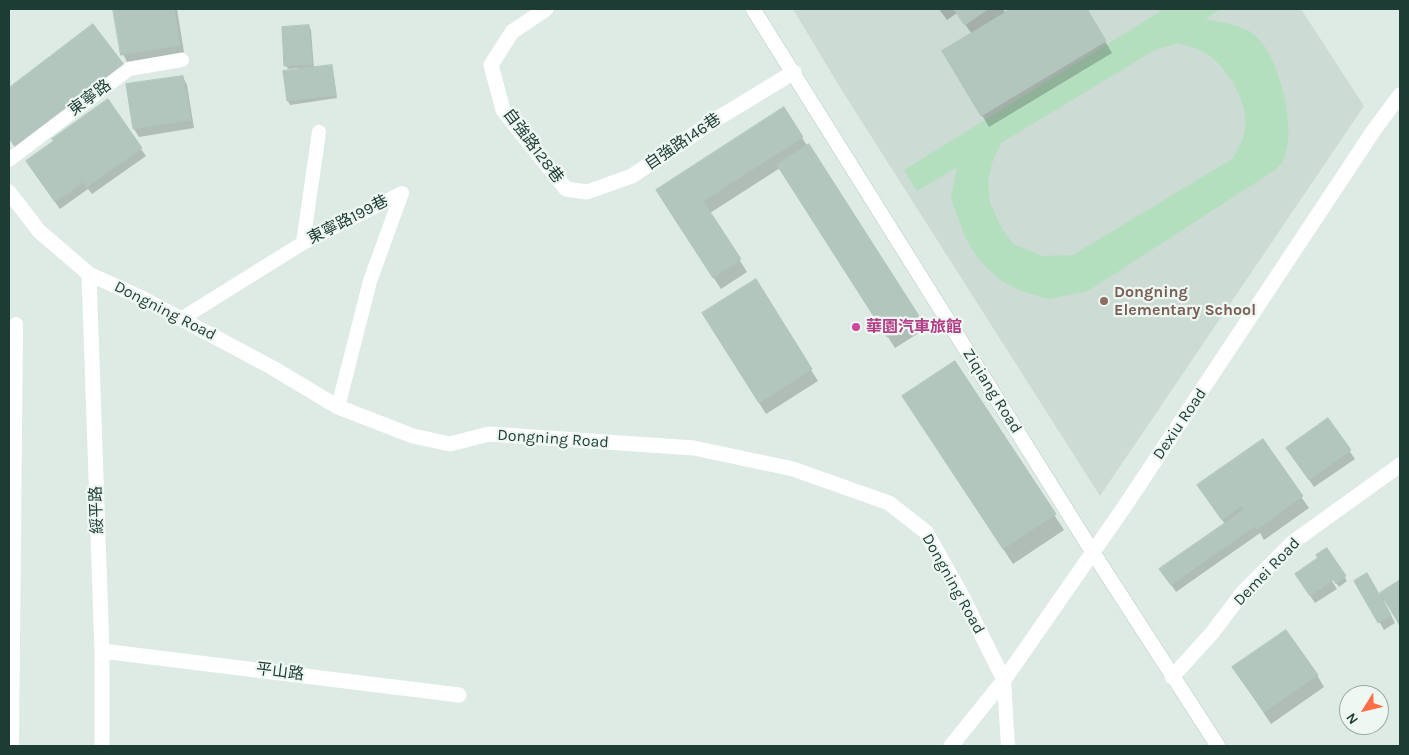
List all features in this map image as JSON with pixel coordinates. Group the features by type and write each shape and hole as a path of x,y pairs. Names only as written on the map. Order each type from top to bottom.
{"street":[{"name":"自強路128巷","path":"546,9 512,32 491,65 503,110 566,189"},
{"name":"Ziqiang Road","path":"753,9 1092,551 1218,746"},
{"name":"自強路146巷","path":"566,189 587,192 632,176 715,120 794,72"},
{"name":"Dexiu Road","path":"951,746 1004,680 1127,503 1374,130 1400,95"},
{"name":"Dongning Road","path":"9,192 39,231 89,274 181,319 274,368 338,407 413,436 450,444 490,434 694,448 793,469 889,503 926,532 961,594 1004,680"},
{"name":"綏平路","path":"89,274 102,651 102,746"},
{"name":"Demei Road","path":"1172,677 1212,633 1244,592 1293,542 1400,465"},
{"name":"平山路","path":"102,651 459,694"}],"lane":[{"name":"東寧路","path":"9,160 130,69 182,60"},
{"path":"302,243 319,132"},
{"name":"東寧路199巷","path":"181,319 302,243 402,194 370,281 338,407"},
{"path":"12,746 16,324"},
{"path":"1004,680 1008,746"}],"shaded area":[{"name":"Dongning Elementary School","path":"793,9 1301,9 1364,106 1100,496 841,89"}],"green space":[{"path":"1164,9 1221,9 1205,19 1245,29 1256,36 1265,46 1272,61 1284,96 1287,114 1287,148 1282,162 1275,170 1088,291 1048,299 1021,291 1000,280 979,260 965,237 951,198 957,167 917,191 904,170","holes":["1179,43 1199,50 1220,65 1228,75 1241,99 1246,124 1244,135 1232,159 1073,255 1043,256 1013,244 1002,229 990,203 988,180 992,163 1001,143 1155,50"]}],"building":[{"path":"113,9 174,9 180,45 121,55"},
{"path":"954,9 988,9 965,25"},
{"path":"1011,9 1087,9 1106,41 981,116 942,51"},
{"path":"93,24 125,66 16,148 9,138 9,88"},
{"path":"309,25 312,64 284,66 282,27"},
{"path":"332,65 336,95 287,101 283,71"},
{"path":"183,76 191,120 133,129 126,84"},
{"path":"108,99 142,148 87,187 52,139"},
{"path":"784,107 803,137 703,201 741,259 713,278 656,190"},
{"path":"54,141 83,182 55,202 26,161"},
{"path":"809,144 919,316 887,337 777,165"},
{"path":"756,279 812,369 759,403 702,313"},
{"path":"955,361 1056,514 1003,549 902,396"},
{"path":"1328,418 1351,450 1309,480 1286,448"},
{"path":"1263,439 1303,496 1257,529 1217,471"},
{"path":"1217,471 1241,506 1222,520 1197,485"},
{"path":"1244,510 1255,526 1171,585 1159,569"},
{"path":"1327,548 1346,576 1336,584 1316,555"},
{"path":"1318,558 1333,580 1310,596 1295,574"},
{"path":"1367,573 1391,615 1378,623 1354,581"},
{"path":"1400,580 1400,607 1392,612 1380,593"},
{"path":"1400,607 1400,626 1392,612"},
{"path":"1286,630 1318,675 1264,712 1232,667"}],"place":[{"name":"Dongning Elementary School","path":"1104,301"},
{"name":"華園汽車旅館","path":"856,327"}]}
